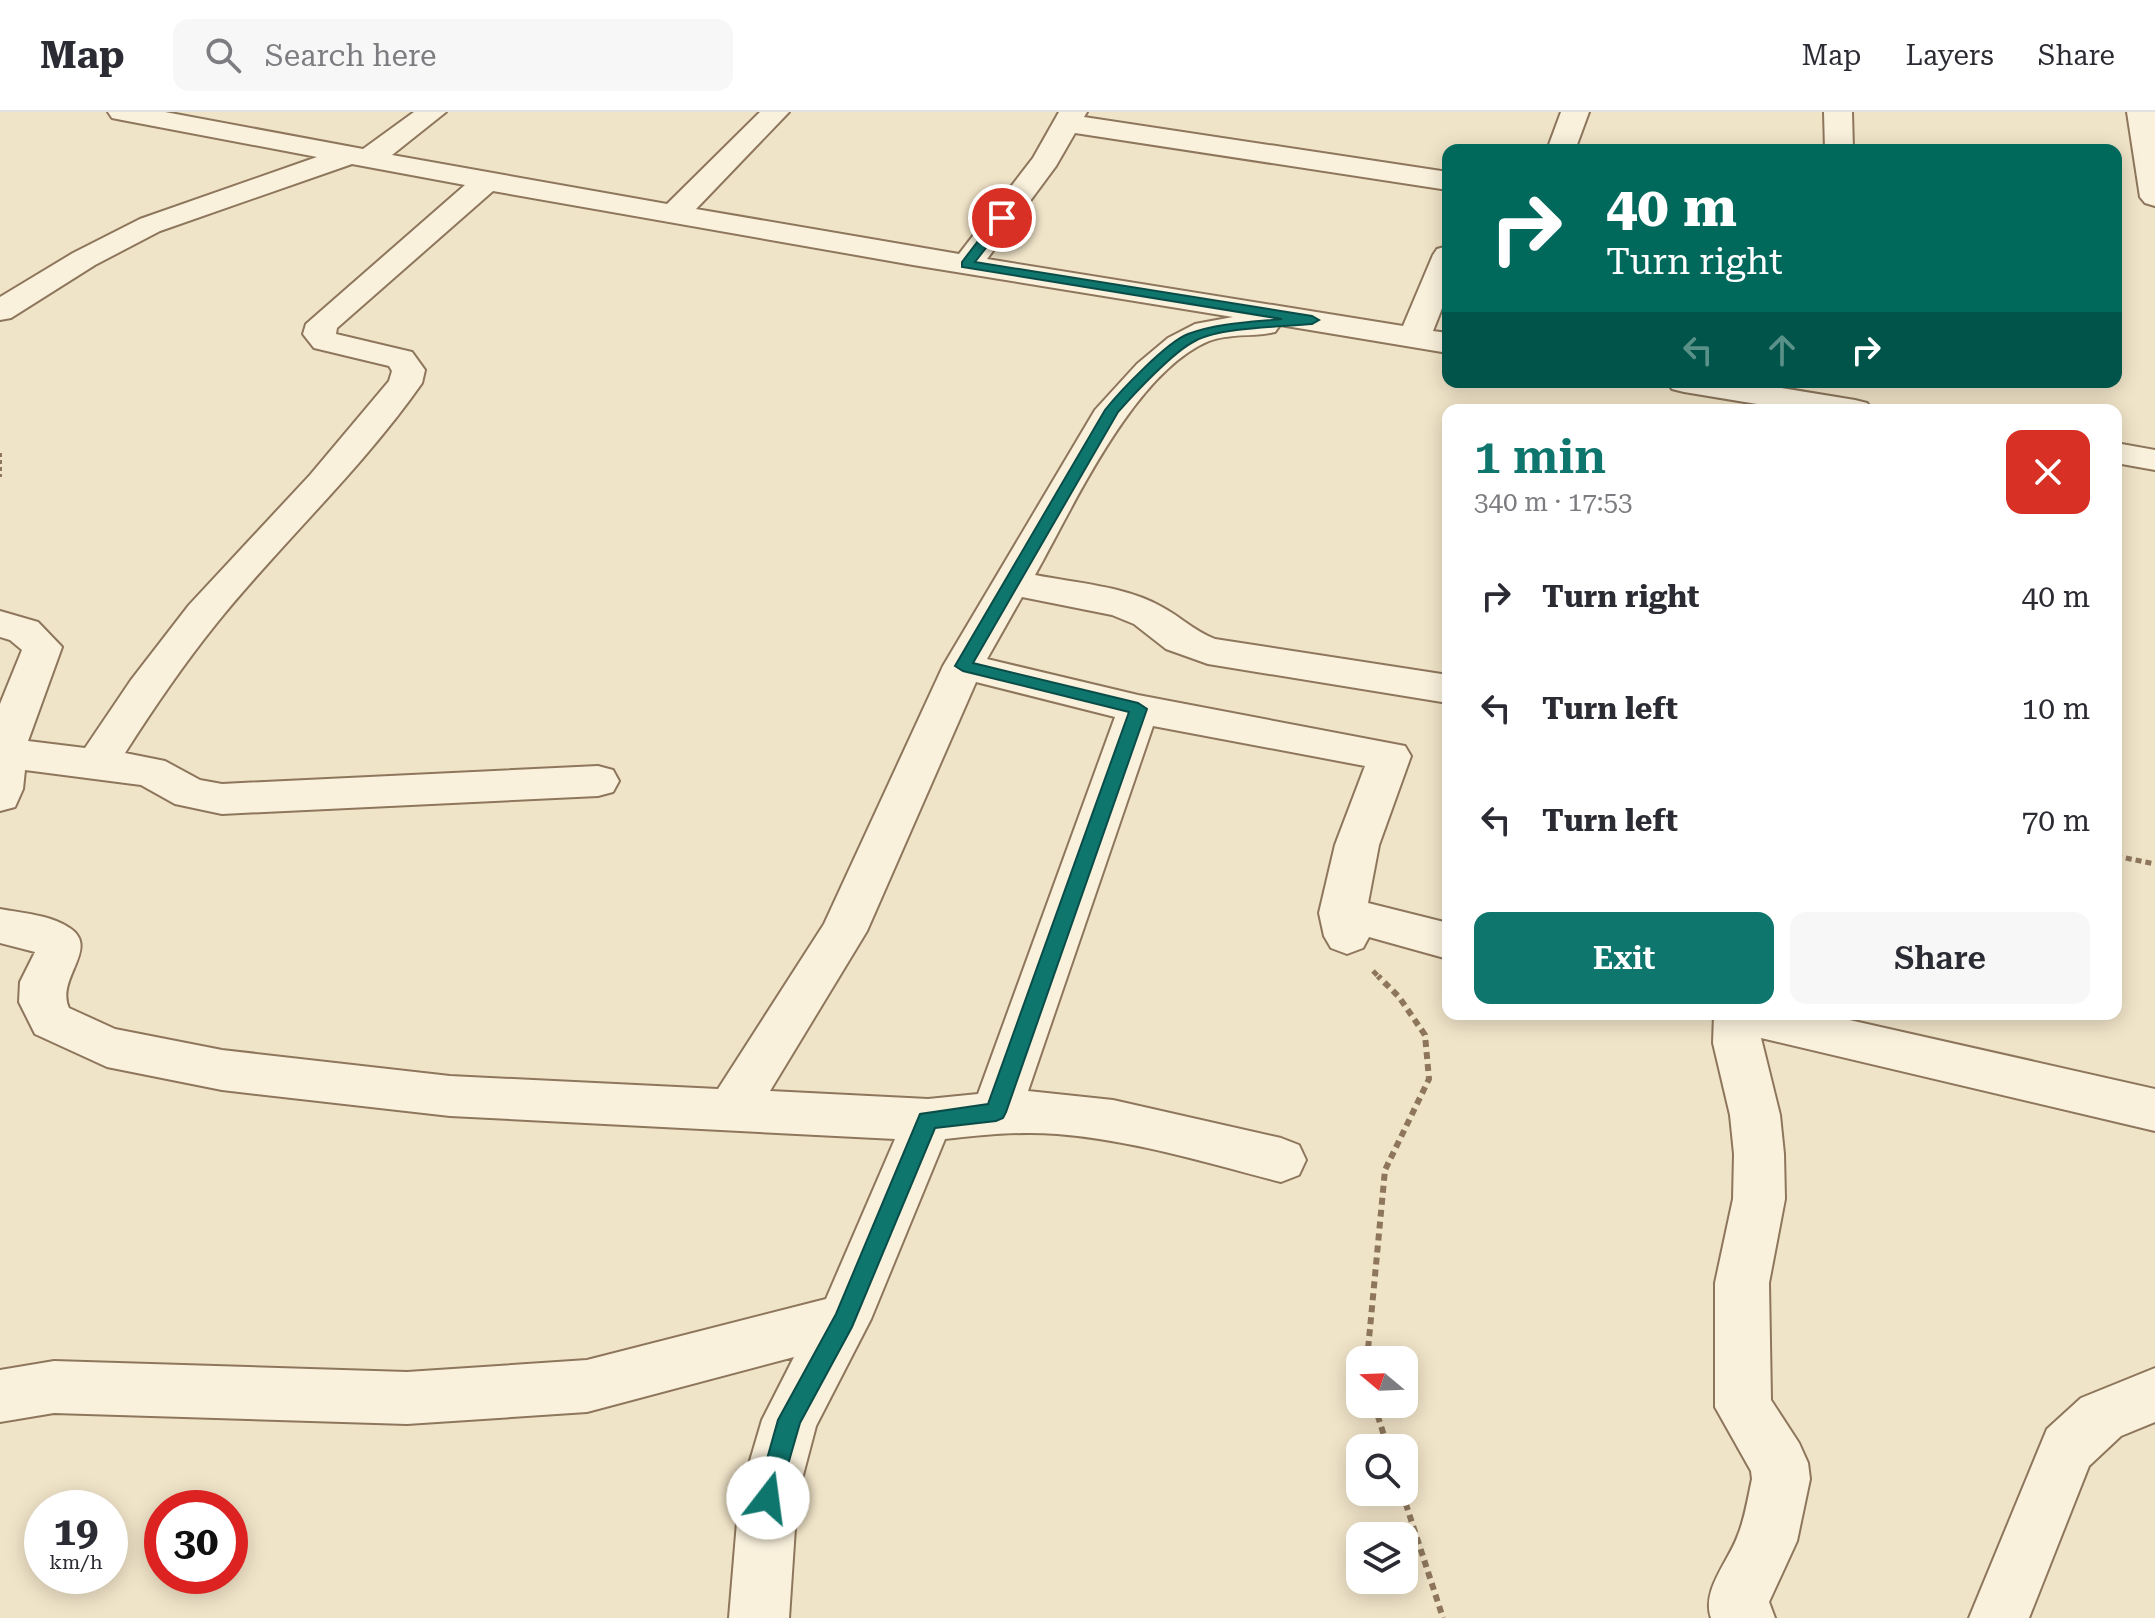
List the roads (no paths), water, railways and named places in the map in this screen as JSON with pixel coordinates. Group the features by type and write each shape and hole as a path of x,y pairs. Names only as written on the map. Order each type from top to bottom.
{"street":[{"path":"122,112 487,181 1442,342"},
{"path":"0,311 84,259 150,225 361,157 432,112"},
{"path":"675,213 775,112"},
{"path":"1563,144 1575,112"},
{"path":"1838,112 1839,144"},
{"path":"2141,112 2155,197"},
{"path":"967,264 1046,160 1070,118 1442,180"},
{"path":"96,764 145,690 203,614 323,483 405,383 409,370 400,359 325,341 319,334 322,324 487,181"},
{"path":"1414,337 1442,269"},
{"path":"733,1108 844,931 963,666 1112,410 1136,384 1191,338 1233,328 1312,320"},
{"path":"1755,388 1814,393 1841,404"},
{"path":"2122,454 2155,460"},
{"path":"1010,582 1121,605 1148,615 1180,640 1208,651 1442,688"},
{"path":"0,624 24,631 42,647 38,669 7,737 6,781 0,796"},
{"path":"963,666 1138,709 1390,756 1366,815 1345,925 1442,940"},
{"path":"996,1112 1138,709"},
{"path":"5,753 150,771 190,793 222,799 598,781"},
{"path":"0,926 51,938 58,944 58,956 43,982 43,1002 52,1021 107,1047 222,1070 420,1093 928,1120 996,1112 1058,1113 1281,1160"},
{"path":"1739,1020 1737,1043 1755,1115 1759,1154 1759,1199 1742,1283 1743,1407 1779,1463 1781,1479 1767,1541 1738,1600 1739,1613 1745,1618"},
{"path":"1765,1020 2155,1110"},
{"path":"759,1618 768,1498 790,1420 844,1319 928,1120"},
{"path":"0,1396 54,1387 407,1398 587,1386 844,1319"},
{"path":"1999,1618 2067,1448 2085,1429 2109,1413 2132,1407 2155,1394"}]}
